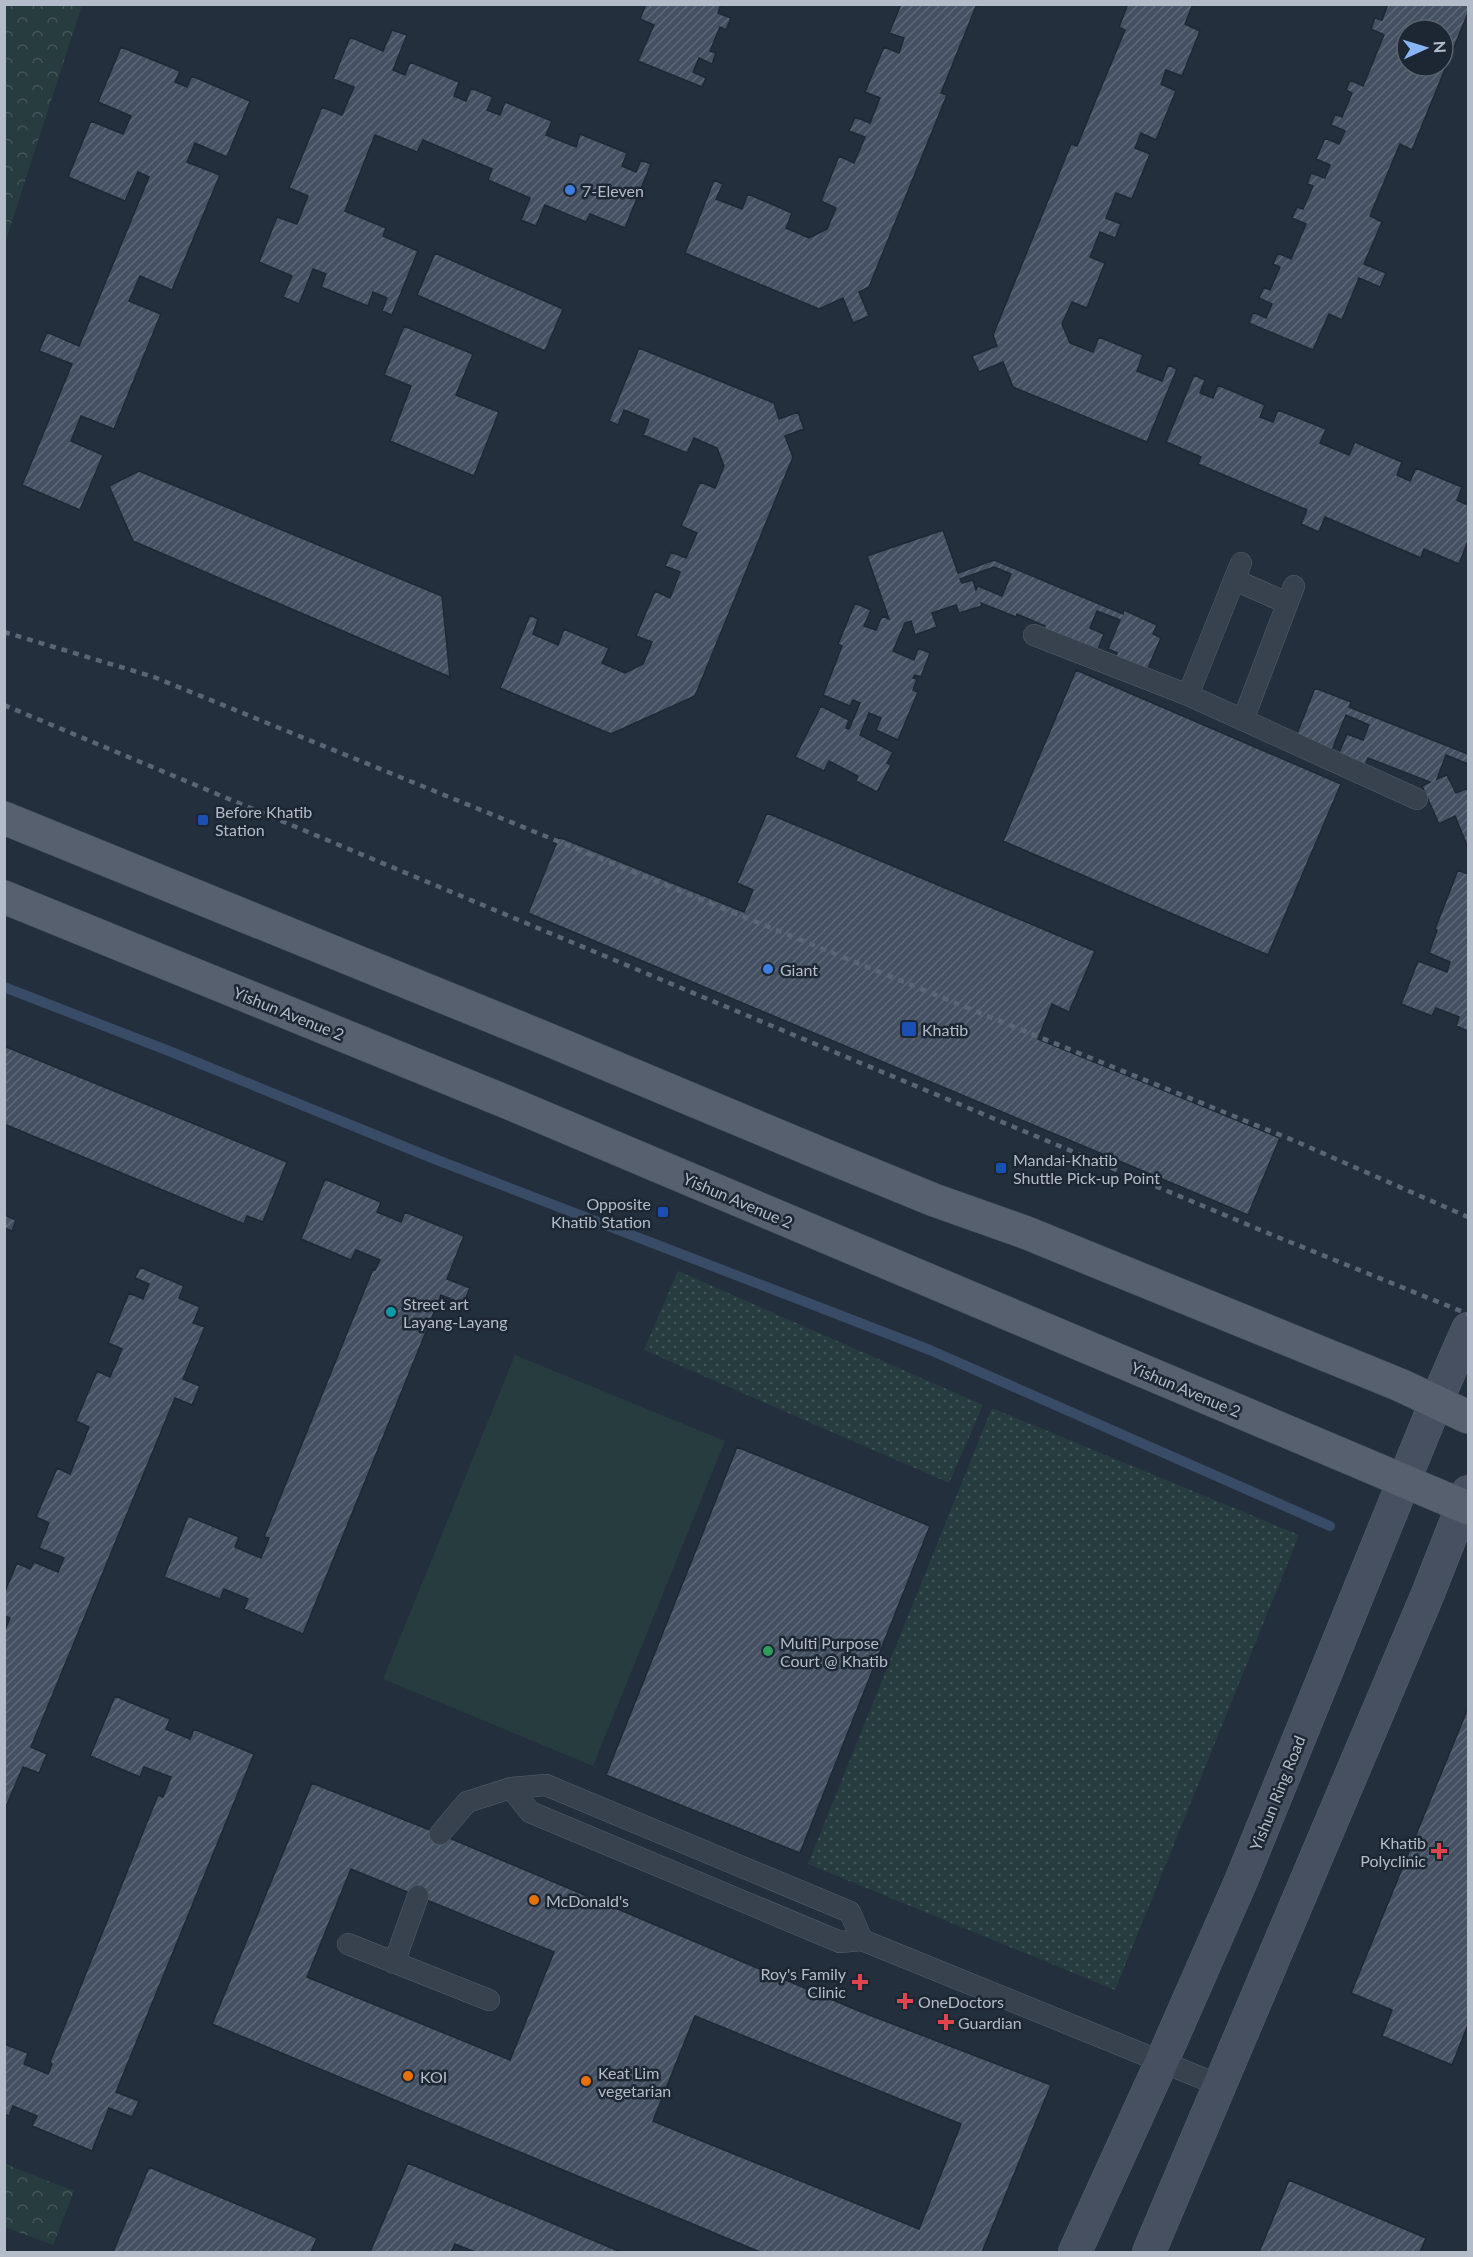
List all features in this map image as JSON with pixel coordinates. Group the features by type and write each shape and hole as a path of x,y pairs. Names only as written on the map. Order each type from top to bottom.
{"main road":[{"path":"4,818 543,1037 934,1200 1027,1233 1400,1385 1468,1417"},
{"name":"Yishun Avenue 2","path":"4,897 509,1103 1367,1466 1467,1502"},
{"name":"Yishun Ring Road","path":"1075,2253 1241,1881 1436,1402 1468,1329"},
{"path":"1149,2253 1467,1502"}],"lane":[{"path":"1188,695 1238,572 1291,595 1243,720"},
{"path":"1034,635 1188,695 1417,799"},
{"path":"440,1834 467,1802 511,1788 546,1785 850,1912 862,1940"},
{"path":"511,1788 530,1812 840,1942 862,1940 1219,2085"},
{"path":"394,1963 418,1896"},
{"path":"348,1944 489,2000"}],"green space":[{"path":"4,5 82,5 5,243"},
{"path":"678,1271 983,1405 949,1483 644,1350"},
{"path":"515,1355 725,1441 593,1766 383,1679"},
{"path":"992,1408 1299,1535 1115,1990 808,1864"},
{"path":"5,2164 74,2191 53,2245 5,2227"}],"building":[{"path":"646,4 721,4 718,13 731,18 726,30 720,27 710,51 716,53 712,64 699,58 693,72 706,78 702,87 638,61 654,25 640,19"},
{"path":"901,4 977,4 941,93 947,95 869,287 859,292 869,316 853,323 843,298 819,309 685,253 714,180 723,184 716,199 742,209 748,194 792,213 786,228 809,238 827,229 836,208 821,201 839,156 854,163 865,137 849,131 855,117 870,123 880,98 865,92 884,47 899,53 904,38 889,33"},
{"path":"1128,4 1193,4 1185,24 1200,31 1182,76 1166,70 1161,84 1176,91 1156,140 1141,133 1135,148 1150,154 1132,199 1116,193 1106,218 1121,224 1115,238 1100,232 1090,257 1105,263 1087,308 1072,302 1062,324 1070,343 1093,352 1099,337 1143,355 1137,371 1162,381 1168,365 1177,369 1147,442 1013,387 1003,362 979,372 972,356 997,346 993,335 1071,144 1077,146 1125,30 1119,27"},
{"path":"1388,4 1468,4 1468,13 1455,45 1455,18 1395,18 1395,78 1441,78 1412,150 1400,144 1370,216 1382,222 1364,264 1386,273 1380,287 1359,278 1342,320 1329,314 1313,350 1249,323 1253,312 1266,318 1272,304 1259,298 1264,287 1270,290 1280,267 1273,264 1278,253 1291,259 1306,224 1292,218 1297,207 1303,209 1313,186 1307,184 1311,173 1325,178 1330,165 1316,159 1325,138 1339,144 1345,131 1331,125 1335,114 1342,117 1352,93 1346,90 1350,80 1363,86 1384,35 1371,29 1375,18 1382,20"},
{"path":"392,30 407,35 393,70 405,75 410,62 459,82 454,96 466,101 471,88 493,97 487,110 500,115 505,102 552,121 546,135 576,147 580,134 627,153 622,166 636,172 641,160 651,164 625,228 590,214 586,222 545,205 536,226 521,220 530,198 488,180 492,169 423,140 417,152 375,135 345,211 386,228 383,236 418,251 392,315 382,311 387,298 373,292 368,306 321,287 326,274 313,269 299,304 283,297 292,276 259,262 277,217 297,224 308,196 289,188 322,107 342,115 354,87 333,79 350,37 383,51"},
{"path":"121,47 180,71 175,82 187,87 192,76 250,101 227,157 195,143 187,162 220,175 172,290 140,276 129,301 161,314 114,429 81,416 71,441 103,455 80,510 22,485 72,364 39,351 47,332 79,346 149,177 138,172 125,201 68,177 91,121 123,134 131,116 98,102"},
{"path":"435,253 563,309 545,351 417,295"},
{"path":"404,326 473,354 456,395 499,412 474,476 390,441 411,386 384,375"},
{"path":"639,348 774,403 779,419 798,412 804,429 785,436 793,457 695,696 611,734 500,688 530,615 538,619 533,634 558,645 564,629 609,648 602,663 625,673 643,664 652,642 636,636 655,591 670,598 680,572 665,566 671,552 686,558 697,533 681,526 700,482 715,488 724,466 717,448 694,438 687,453 643,435 649,420 624,410 618,425 609,421"},
{"path":"1194,375 1205,380 1200,393 1213,398 1218,385 1265,405 1260,417 1273,422 1278,410 1326,429 1320,443 1349,455 1355,442 1402,462 1397,475 1410,481 1416,468 1462,487 1457,500 1468,505 1468,541 1459,564 1424,549 1421,558 1325,517 1319,532 1301,524 1307,510 1198,464 1201,457 1166,442"},
{"path":"139,471 442,596 450,677 133,541 109,486"},
{"path":"943,530 958,573 994,560 1123,614 1124,610 1157,625 1153,634 1161,638 1145,675 1114,662 1117,653 1108,649 1120,620 1097,611 1090,628 1104,634 1097,652 1044,630 1045,626 1017,614 1016,617 981,603 982,606 959,613 956,605 932,613 937,627 915,635 911,621 905,623 893,651 914,660 918,648 930,653 921,677 915,675 913,678 917,679 913,690 918,692 898,740 876,730 881,718 869,713 860,735 893,752 887,763 891,765 877,792 856,781 858,776 829,761 824,771 795,757 821,706 849,720 846,728 849,729 860,703 853,700 850,706 823,695 842,646 838,644 855,603 871,610 864,626 876,630 882,616 889,619 867,556","holes":["994,567 1011,574 1002,596 978,586 976,590 973,580 962,583 960,579"]},
{"path":"1076,670 1341,784 1268,955 1003,841"},
{"path":"1315,688 1351,702 1349,707 1468,754 1468,764 1446,755 1437,779 1447,775 1456,793 1468,788 1468,848 1455,816 1439,824 1422,786 1430,782 1368,758 1365,766 1338,755 1347,734 1363,740 1369,725 1346,715 1332,750 1296,736"},
{"path":"767,813 1095,951 1069,1012 1052,1004 1038,1039 1280,1138 1248,1215 528,913 559,837 744,912 753,890 737,883"},
{"path":"1458,870 1468,874 1468,1031 1456,1026 1459,1017 1436,1008 1432,1016 1401,1004 1418,961 1447,972 1450,962 1429,953 1437,930 1435,929"},
{"path":"4,1046 287,1162 263,1222 247,1216 244,1224 4,1124"},
{"path":"325,1179 381,1202 377,1212 401,1222 405,1212 464,1236 447,1279 470,1288 463,1304 441,1295 303,1634 244,1609 248,1599 224,1589 220,1599 164,1577 188,1516 239,1537 235,1547 261,1558 269,1538 264,1537 373,1269 375,1270 380,1260 356,1250 351,1260 301,1239"},
{"path":"4,1215 16,1220 12,1231 4,1228"},
{"path":"140,1267 184,1286 179,1298 200,1307 193,1323 205,1327 183,1379 200,1386 192,1405 175,1398 31,1747 47,1754 39,1773 23,1767 4,1811 4,1632 10,1618 4,1616 4,1594 17,1563 30,1569 34,1562 58,1572 64,1558 39,1548 49,1523 36,1517 57,1468 70,1474 89,1427 76,1421 97,1371 110,1377 122,1349 108,1343 129,1293 143,1299 149,1284 135,1278"},
{"name":"Multi Purpose Court @ Khatib","path":"737,1447 930,1526 800,1853 606,1775"},
{"path":"115,1696 170,1719 166,1729 190,1739 194,1729 254,1754 116,2092 139,2101 132,2117 109,2108 92,2151 32,2126 37,2116 13,2106 9,2116 4,2114 4,2044 28,2053 24,2064 48,2074 52,2064 50,2062 158,1795 163,1797 171,1777 144,1767 140,1777 90,1756"},
{"name":"Khatib Polyclinic","path":"1468,1708 1468,2025 1452,2065 1382,2036 1392,2010 1351,1993"},
{"path":"312,1783 440,1834 859,2011 1051,2085 982,2252 760,2252 212,2024","holes":["351,1869 554,1952 510,2060 307,1977","695,2016 961,2124 919,2229 653,2121"]},
{"path":"408,2163 621,2252 475,2252 455,2244 451,2252 370,2252"},
{"path":"149,2167 317,2238 311,2252 113,2252"},
{"path":"1289,2180 1426,2238 1420,2252 1259,2252"}],"waterway":[{"path":"4,987 432,1158 930,1350 1330,1526"}],"railway":[{"path":"4,632 154,677 1295,1141 1468,1217"},
{"path":"4,705 1270,1234 1468,1314"}],"place":[{"name":"7-Eleven","path":"570,190"},
{"name":"Before Khatib Station","path":"203,820"},
{"name":"Giant","path":"768,969"},
{"name":"Khatib","path":"909,1029"},
{"name":"Mandai-Khatib Shuttle Pick-up Point","path":"1001,1168"},
{"name":"Opposite Khatib Station","path":"663,1212"},
{"name":"Street art Layang-Layang","path":"391,1312"},
{"name":"Multi Purpose Court @ Khatib","path":"768,1651"},
{"name":"Khatib Polyclinic","path":"1439,1851"},
{"name":"McDonald's","path":"534,1900"},
{"name":"Roy's Family Clinic","path":"860,1982"},
{"name":"OneDoctors","path":"905,2001"},
{"name":"Guardian","path":"946,2022"},
{"name":"KOI","path":"408,2076"},
{"name":"Keat Lim vegetarian","path":"586,2081"}]}
